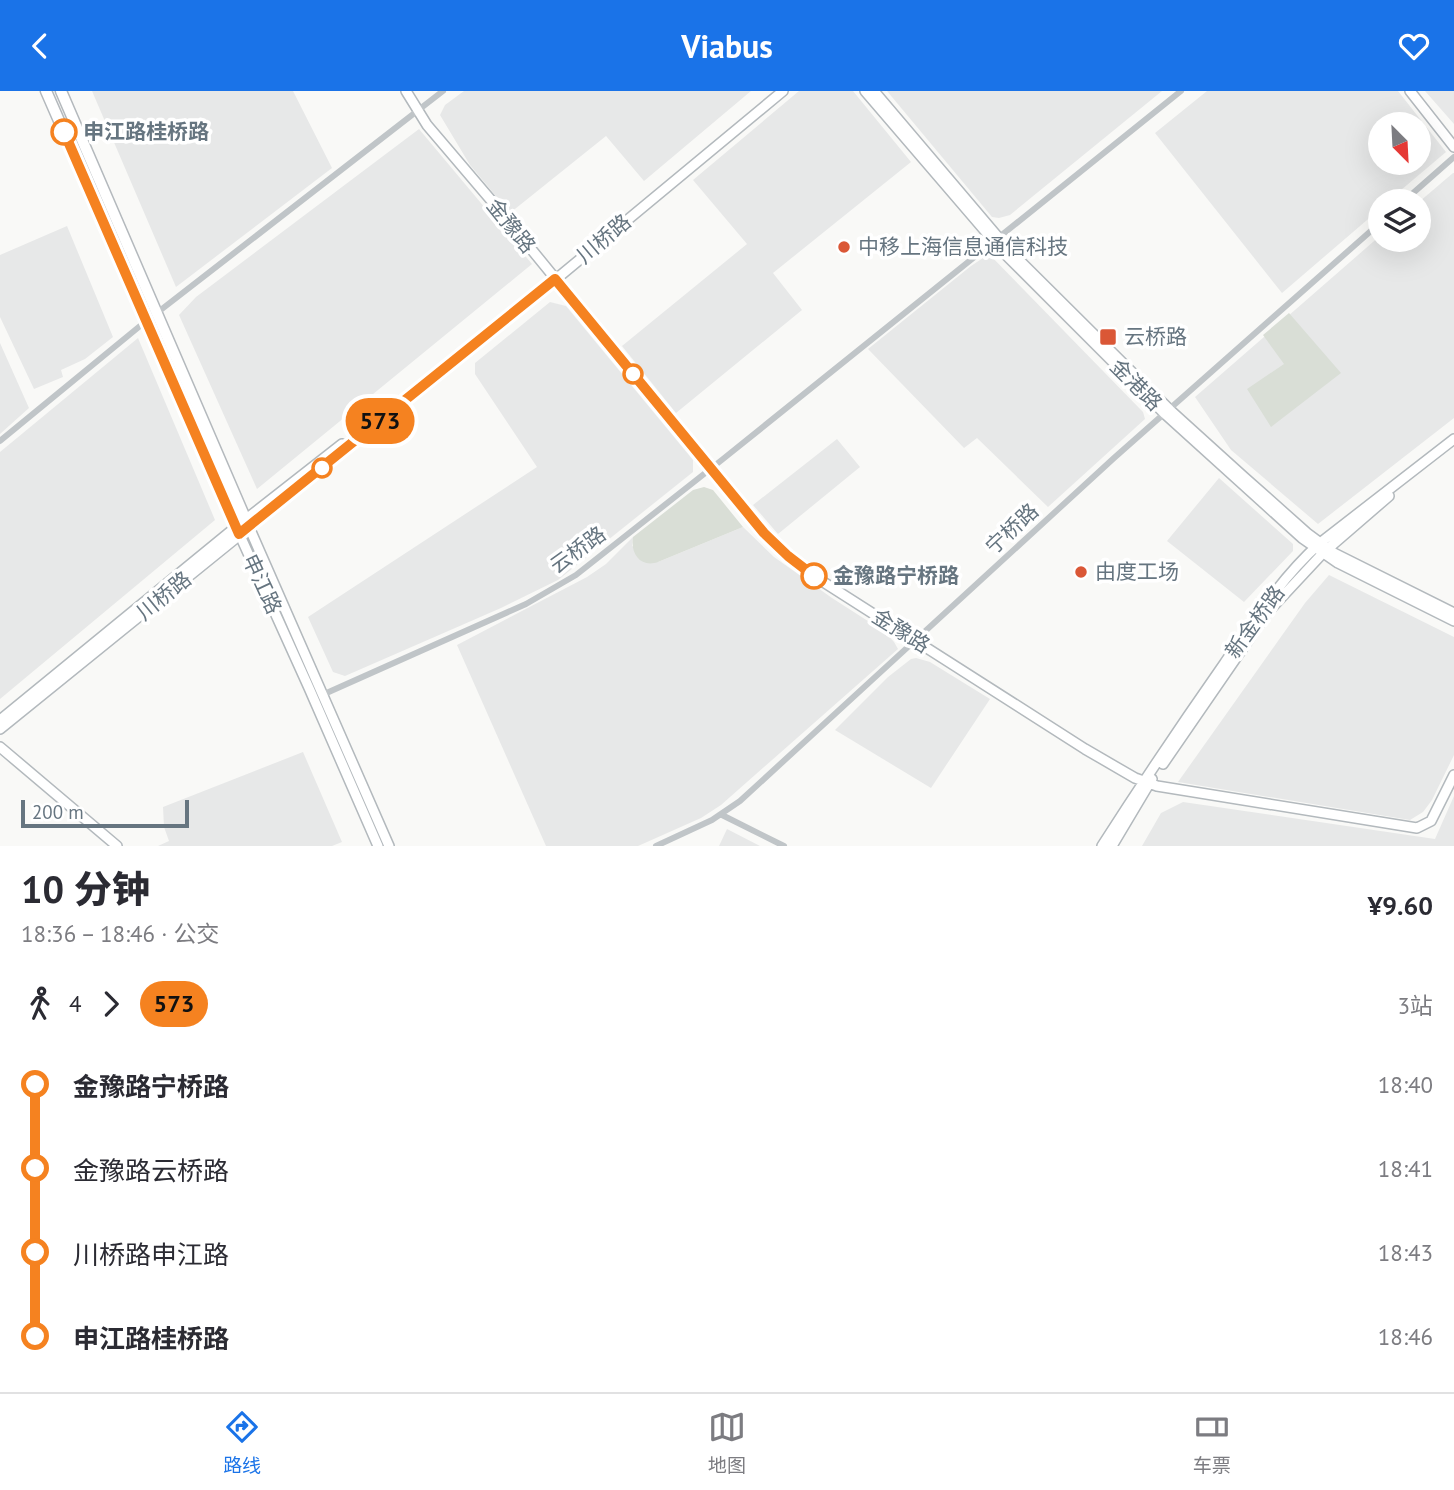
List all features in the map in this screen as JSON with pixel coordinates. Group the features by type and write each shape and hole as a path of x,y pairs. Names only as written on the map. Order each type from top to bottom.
{"main road":[{"name":"申江路","path":"46,91 236,527"},
{"name":"申江路","path":"61,91 247,523"}],"street":[{"name":"金豫路","path":"406,91 427,125 764,533 814,576 1085,749 1146,782 1169,789 1417,828 1431,821 1454,775"},
{"path":"0,441 157,313 443,91"},
{"name":"川桥路","path":"553,277 774,91"},
{"name":"川桥路","path":"0,720 236,527 247,523 783,91"},
{"name":"金港路","path":"865,91 995,240 1167,412 1321,548 1454,621"},
{"name":"金港路","path":"874,91 995,240"},
{"name":"云桥路","path":"322,695 526,604 591,564 1181,91"},
{"path":"1410,91 1454,147"},
{"path":"1418,189 1454,157"},
{"name":"宁桥路","path":"656,846 722,815 750,792 1167,412 1368,234"},
{"name":"新金桥路","path":"1102,846 1146,782 1191,726 1267,613 1321,548 1454,439"},
{"name":"新金桥路","path":"1321,548 1454,446"},
{"name":"申江路","path":"247,523 389,846"},
{"name":"川桥路","path":"0,729 236,527"},
{"name":"申江路","path":"236,527 379,846"},
{"name":"金港路","path":"1321,548 1454,613"},
{"path":"0,747 117,846"},
{"path":"0,753 108,846"},
{"name":"新金桥路","path":"1112,846 1146,782"},
{"path":"722,815 784,846"}],"shaded area":[{"path":"92,91 293,91 332,168 176,287"},
{"path":"464,91 751,91 644,181 606,136 510,213 470,165 440,115 445,105"},
{"path":"799,91 853,91 911,162 773,273 802,310 676,413 622,346 747,244 693,180"},
{"path":"887,91 1162,91 1010,215 999,218 992,217"},
{"path":"1207,91 1398,91 1415,112 1368,112 1368,175 1419,175 1402,189 1368,189 1368,219 1282,293 1155,133"},
{"path":"1425,91 1454,91 1454,124"},
{"path":"419,129 532,264 257,489 179,315 196,297"},
{"path":"1432,134 1446,152 1432,164"},
{"path":"1454,173 1454,418 1318,524 1231,450 1195,397 1368,246 1368,252 1431,252 1431,192"},
{"path":"67,226 113,337 85,359 61,370 63,377 34,389 0,317 0,255"},
{"path":"989,254 1143,412 1145,419 1048,507 977,438 964,448 868,349"},
{"path":"550,302 566,306 693,460 693,472 558,580 501,608 345,676 333,672 308,617 537,467 475,374 475,363"},
{"path":"1289,313 1341,373 1271,427 1247,389 1284,364 1263,335"},
{"path":"138,338 215,520 0,699 0,452"},
{"path":"0,343 29,408 0,434"},
{"path":"837,439 860,467 778,534 753,505"},
{"path":"1219,478 1293,544 1293,551 1244,602 1167,541"},
{"path":"704,487 713,490 743,527 658,562 646,563 638,558 633,549 633,537 693,490"},
{"path":"743,527 774,557 885,632 898,649 721,805 701,818 638,846 546,846 457,645 587,577 606,564 633,537 632,546 658,562"},
{"path":"1329,575 1454,637 1454,755 1432,800 1423,812 1410,820 1178,782 1305,603"},
{"path":"916,658 930,662 990,699 931,788 835,730 888,677"},
{"path":"303,752 342,842 332,846 158,846 169,841 164,827 163,807"},
{"path":"1454,796 1454,846 1142,846 1161,813 1183,802 1435,839"},
{"path":"727,829 760,846 719,846"}],"bus line":[{"name":"573","path":"64,132 239,534 555,279 764,533 814,576"}],"place":[{"name":"申江路桂桥路","path":"64,132"},
{"name":"中移上海信息通信科技","path":"844,247"},
{"name":"云桥路","path":"1108,337"},
{"name":"由度工场","path":"1081,572"},
{"name":"金豫路宁桥路","path":"814,576"}]}
